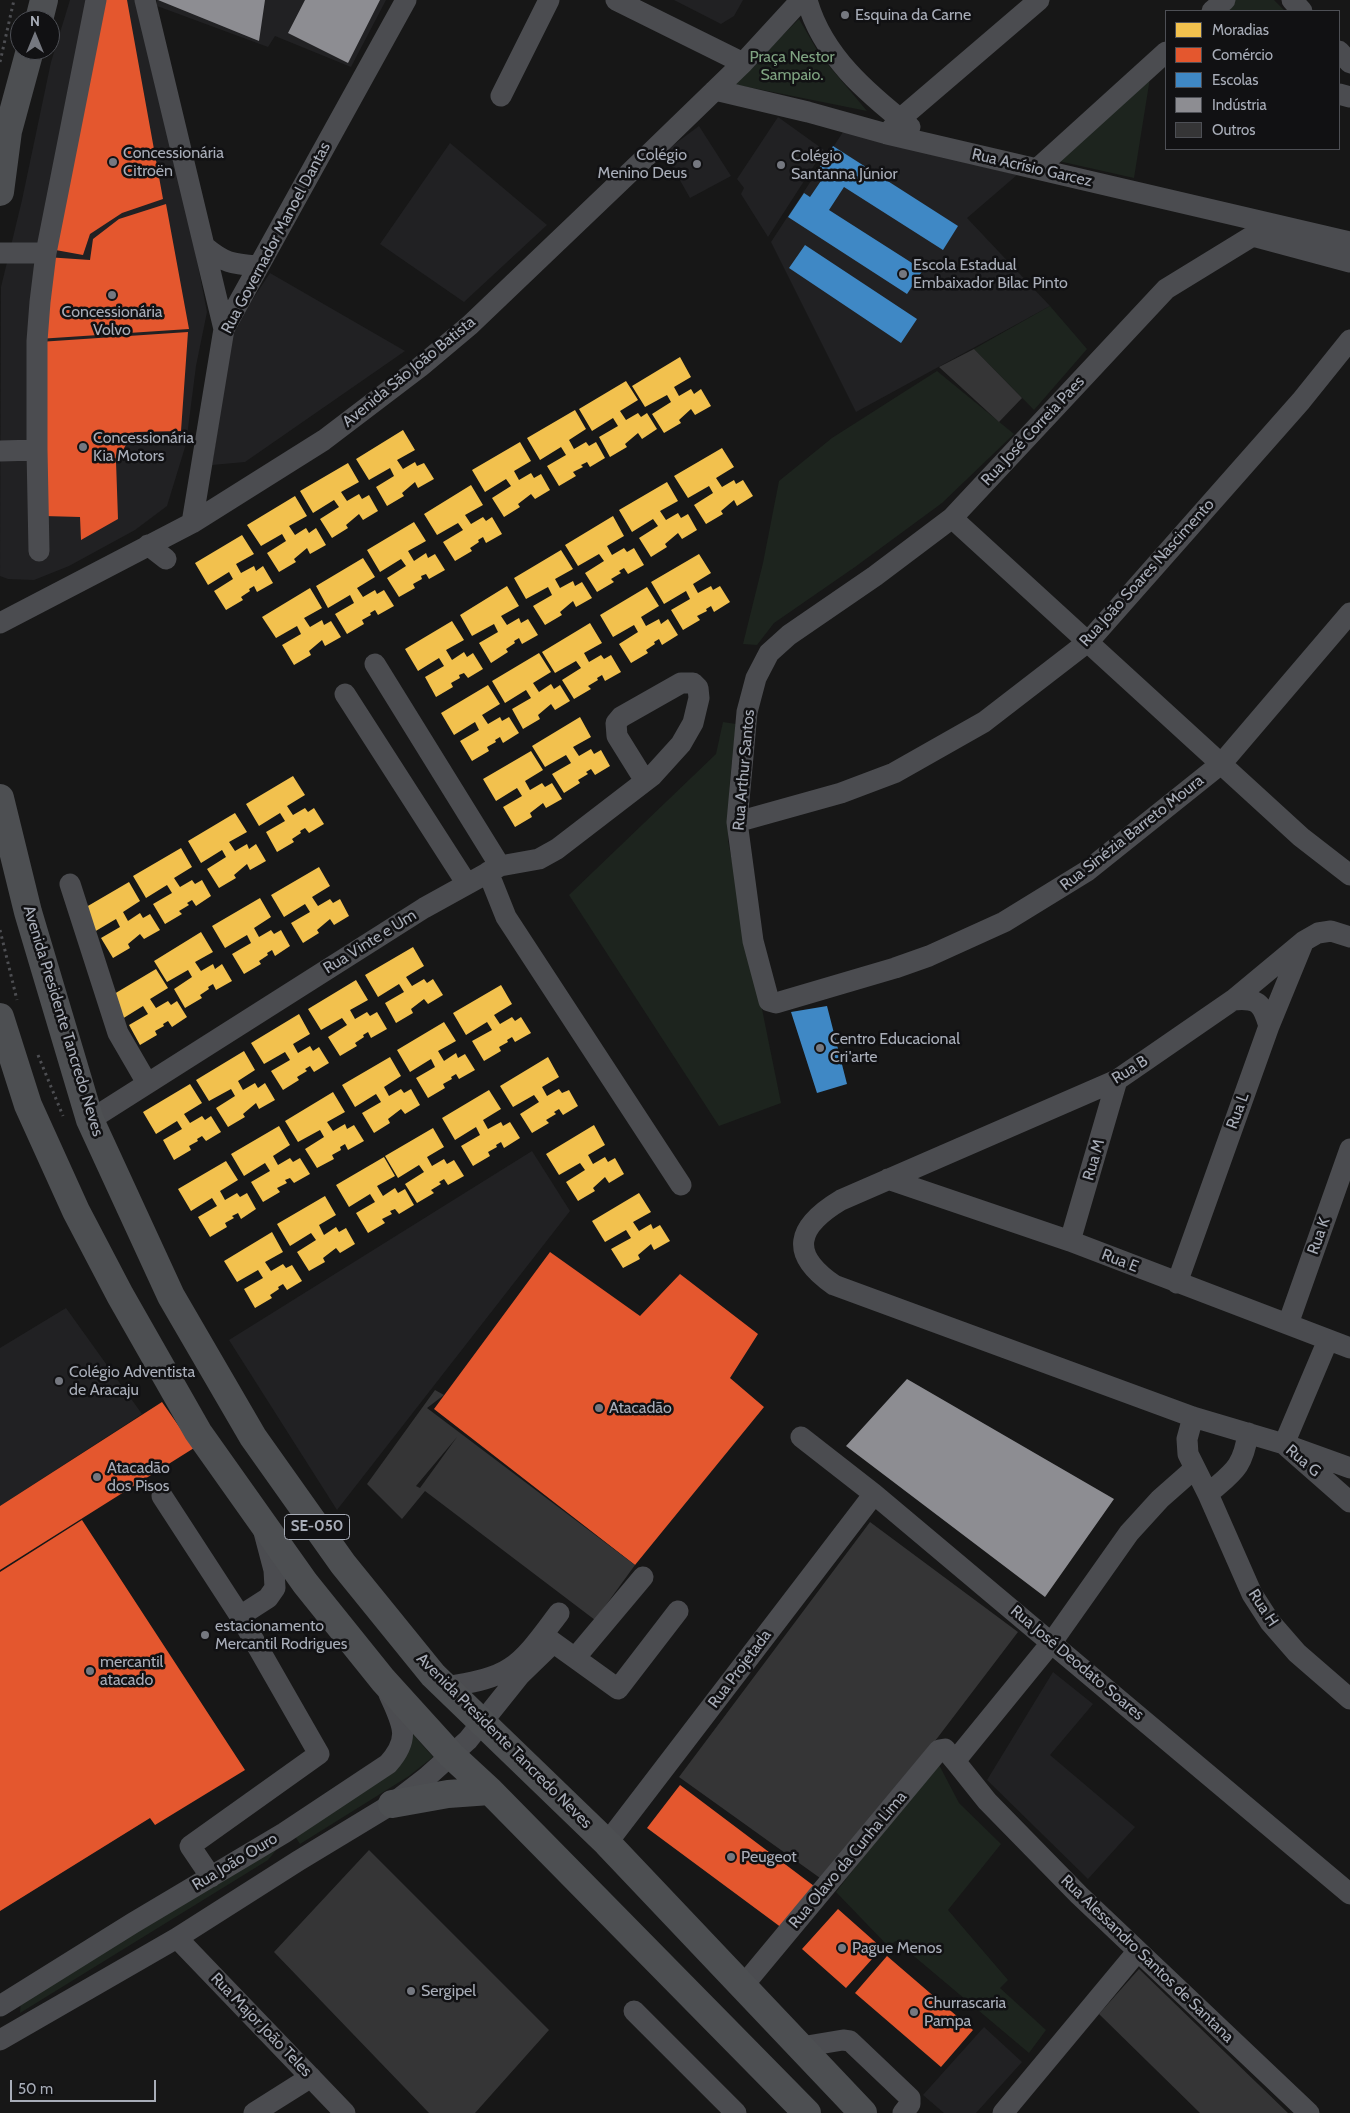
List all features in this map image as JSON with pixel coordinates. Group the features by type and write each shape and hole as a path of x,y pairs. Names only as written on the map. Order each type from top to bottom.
{"main road":[{"path":"0,192 8,131 27,60"},
{"name":"Avenida Presidente Tancredo Neves","path":"0,798 28,912 90,1120 171,1296 253,1436 343,1564 433,1675 484,1722 607,1844 863,2113"},
{"name":"SE-050","path":"0,1017 28,1105 76,1211 120,1295 198,1432 305,1583 383,1680 451,1756 490,1791 807,2113"},
{"path":"392,1804 448,1794 490,1791"}],"street":[{"path":"39,551 37,450 38,341 46,253 96,0"},
{"path":"145,0 224,329"},
{"name":"Rua Governador Manoel Dantas","path":"192,523 224,329 257,266 406,0"},
{"path":"501,96 549,0"},
{"path":"616,0 743,63"},
{"name":"Avenida São João Batista","path":"0,623 192,523 324,440 444,348 743,63 801,0"},
{"path":"807,0 810,12 827,45 848,73 894,126 1039,0"},
{"path":"1213,10 1225,0"},
{"path":"1292,0 1301,10"},
{"path":"1340,52 1350,63"},
{"path":"1037,169 1164,57"},
{"name":"Rua Acrísio Garcez","path":"715,90 808,112 894,126 934,145 1350,242"},
{"name":"Rua José Correia Paes","path":"789,634 875,576 952,518 1159,296 1171,286 1272,224"},
{"path":"1253,236 1350,262"},
{"path":"204,246 223,261 235,265 257,266"},
{"path":"0,253 46,253"},
{"name":"Rua João Soares Nascimento","path":"737,822 842,794 894,773 984,722 1089,641 1301,401 1350,340"},
{"path":"0,451 37,450"},
{"path":"952,518 1222,762 1301,837 1350,875"},
{"path":"148,545 166,559"},
{"name":"Rua Sinézia Barreto Moura","path":"773,1003 895,968 1004,922 1087,871 1222,762 1350,613"},
{"name":"Rua Arthur Santos","path":"773,1003 768,998 753,941 737,822 747,712 756,678 769,653 789,634"},
{"path":"375,664 494,869 506,917 680,1185"},
{"path":"345,694 467,884"},
{"name":"Rua Vinte e Um","path":"90,1120 424,908 494,869 539,859 551,854 649,778"},
{"path":"70,884 118,1033 147,1083"},
{"name":"Rua B","path":"1193,1418 834,1285 817,1273 808,1263 804,1253 803,1241 808,1230 831,1206 1118,1080 1232,1000 1304,941 1318,933 1331,931 1350,937"},
{"name":"Rua L","path":"1177,1283 1269,1026 1304,941"},
{"path":"1232,1000 1250,999 1261,1005 1269,1026"},
{"name":"Rua M","path":"1070,1241 1118,1080"},
{"name":"Rua K","path":"1288,1324 1350,1149"},
{"name":"Rua E","path":"888,1180 1070,1241 1350,1348"},
{"path":"1328,1340 1284,1444 1350,1468"},
{"name":"Rua G","path":"1193,1418 1284,1444 1350,1502"},
{"name":"Rua H","path":"1193,1418 1186,1447 1194,1469 1208,1494 1252,1594 1270,1622 1296,1653 1350,1699"},
{"path":"1208,1494 1240,1463 1245,1452 1248,1433"},
{"name":"Rua José Deodato Soares","path":"801,1437 874,1494 1052,1642 1350,1894"},
{"path":"955,1761 1052,1642 1129,1533 1160,1499 1194,1469"},
{"name":"Rua Projetada","path":"607,1844 874,1494"},
{"path":"162,1496 240,1616 319,1754 190,1846 211,1877"},
{"path":"240,1616 268,1598 275,1588 274,1570 259,1518"},
{"path":"575,1658 643,1577"},
{"path":"548,1639 618,1689 678,1611"},
{"path":"446,1687 473,1682 510,1668 548,1639 560,1613"},
{"name":"Rua João Ouro","path":"0,2040 177,1938 392,1804 451,1756 484,1722 548,1639"},
{"name":"Rua João Ouro","path":"6,2003 133,1923 284,1832 388,1764 398,1754 403,1744 404,1732 402,1723 383,1680"},
{"name":"Rua Olavo da Cunha Lima","path":"742,1987 939,1750 945,1749 987,1801"},
{"name":"Rua Alessandro Santos de Santana","path":"987,1801 1137,1952 1310,2113"},
{"path":"284,1832 294,1842 298,1861"},
{"name":"Rua Major João Teles","path":"177,1938 345,2113"},
{"path":"1003,2113 1137,1952"},
{"path":"6,2003 14,2016 28,2023"},
{"path":"634,2011 736,2113"},
{"path":"801,2047 843,2040 850,2041 910,2098 910,2104 903,2113"},
{"path":"254,2113 311,2077"}],"path":[{"path":"0,62 14,0"}],"shaded area":[{"path":"70,0 137,0 192,235 207,312 196,366 186,444 167,506 135,530 69,566 34,580 8,579 0,576 1,287 22,200 51,62 52,60 60,60 60,33"},
{"path":"157,0 386,0 351,67 275,36 268,47 157,6"},
{"path":"674,0 743,0 734,16 721,24"},
{"name":"Colégio Santanna Júnior","path":"778,117 824,150 768,237 741,194 744,188 737,179"},
{"name":"Colégio Menino Deus","path":"699,126 731,176 690,198 664,152"},
{"name":"Escola Estadual Embaixador Bilac Pinto","path":"843,132 1017,175 967,218 1050,306 856,412 771,242"},
{"path":"450,143 547,225 464,302 380,244"},
{"path":"270,273 405,351 245,462 212,465 233,329"},
{"path":"532,1151 570,1211 337,1510 229,1340"},
{"name":"Colégio Adventista de Aracaju","path":"66,1308 142,1414 0,1506 0,1348"},
{"path":"1053,1672 1093,1704 1050,1755 1135,1827 1088,1879 987,1780"},
{"path":"984,2027 1022,2062 976,2113 944,2113 923,2095"}],"green space":[{"path":"1223,0 1274,0 1284,10 1211,10"},
{"name":"Praça Nestor Sampaio.","path":"799,19 820,55 867,111 733,84"},
{"path":"1150,78 1134,178 1054,160"},
{"path":"1050,306 1087,349 1034,410 974,349"},
{"path":"937,371 1014,434 942,503 855,567 774,623 757,645 743,644 763,563 779,481 832,438"},
{"path":"723,722 736,724 730,779 728,841 781,1103 719,1126 569,895 716,754"},
{"path":"412,1733 433,1757 409,1776 300,1844 291,1830"},
{"path":"937,1761 959,1803 1001,1844 948,1910 1008,1980 1000,1988 1046,2030 1029,2053 896,1941 888,1946 836,1892"},
{"path":"282,1843 268,1860 20,2013 21,1999"}],"building: Moradias":[{"path":"680,357 691,377 674,387 679,396 691,389 694,394 701,389 711,406 695,415 691,409 679,420 681,423 664,433 652,414 671,402 667,395 645,407 632,386"},
{"path":"626,381 638,400 620,411 626,420 638,413 641,417 647,413 657,429 642,439 638,433 625,444 627,447 610,457 599,437 618,426 613,418 592,431 579,409"},
{"path":"575,410 586,429 569,440 574,449 586,442 589,446 596,442 605,458 590,467 587,462 581,465 583,467 573,472 576,476 559,486 547,466 566,455 561,447 540,460 527,438"},
{"path":"403,430 415,450 397,460 403,469 415,462 417,466 424,463 434,479 418,488 415,482 402,493 404,496 387,506 376,487 394,476 390,468 369,480 356,459"},
{"path":"520,442 531,461 514,471 519,480 531,473 534,478 541,474 550,490 535,499 531,494 518,504 520,507 504,517 492,498 511,486 506,479 485,492 472,470"},
{"path":"722,448 734,467 716,478 722,487 734,480 736,484 743,480 753,496 737,506 734,500 721,511 723,514 706,524 694,505 713,493 709,486 688,498 674,476"},
{"path":"348,463 359,482 341,492 347,501 359,494 362,499 369,495 378,511 363,520 359,514 346,525 348,528 332,538 320,519 339,507 334,500 313,513 300,491"},
{"path":"667,482 678,501 660,511 666,520 678,513 681,518 688,514 697,530 682,539 678,533 665,544 667,547 651,557 639,538 658,526 653,519 632,532 619,510"},
{"path":"471,485 483,505 465,515 471,524 483,517 486,521 492,517 502,534 486,543 483,537 470,548 472,551 455,561 443,542 463,530 458,523 437,535 424,514"},
{"path":"295,496 307,516 289,526 295,535 306,528 309,533 316,528 326,545 310,554 307,548 294,559 296,562 279,572 267,553 286,541 282,534 261,546 247,525"},
{"path":"613,516 624,536 607,546 612,555 624,548 627,552 634,548 644,565 628,574 624,568 619,571 621,573 611,579 614,582 597,592 585,573 604,561 599,554 578,566 565,545"},
{"path":"414,522 426,541 408,551 414,561 426,553 428,558 435,554 445,570 429,579 426,574 421,576 422,579 413,584 415,588 399,597 387,578 406,566 401,559 380,572 367,550"},
{"path":"242,535 254,554 236,564 241,573 254,566 256,571 263,566 273,583 257,592 254,586 241,597 243,600 226,610 214,591 233,579 229,572 208,585 195,563"},
{"path":"561,550 573,569 555,579 560,588 573,581 575,586 582,582 592,598 576,607 573,601 560,612 562,615 545,625 533,606 552,595 548,587 526,599 514,578"},
{"path":"699,554 711,573 693,584 698,593 711,586 713,590 720,586 730,602 714,612 711,606 706,609 707,611 697,616 700,620 683,630 671,610 690,599 686,591 664,604 651,582"},
{"path":"363,558 375,577 357,588 363,597 375,590 377,594 384,590 394,606 378,615 375,610 370,613 371,615 362,620 364,624 347,634 335,614 354,603 350,595 328,608 316,586"},
{"path":"507,586 519,606 501,616 507,625 519,618 521,623 528,619 538,635 522,644 519,638 506,649 508,652 491,663 479,643 498,632 494,624 472,636 460,615"},
{"path":"647,587 659,606 641,617 646,626 659,619 661,624 668,619 678,635 662,645 659,639 646,650 648,653 631,663 619,644 638,632 634,625 613,637 600,615"},
{"path":"310,588 322,608 304,618 310,627 322,620 324,625 331,621 341,637 325,646 322,640 309,651 311,655 294,665 282,645 301,634 297,626 276,638 262,617"},
{"path":"452,621 464,640 446,650 452,660 464,652 467,657 473,653 483,669 468,678 464,673 459,675 460,678 451,683 453,687 436,697 425,677 444,666 439,658 418,671 405,649"},
{"path":"590,623 602,643 584,653 589,662 601,655 604,659 611,655 621,672 605,681 602,675 588,686 591,689 574,699 562,680 581,668 576,661 555,673 542,652"},
{"path":"539,653 551,672 533,683 539,692 551,684 554,689 560,685 570,701 555,710 551,704 538,715 540,719 523,729 512,709 531,698 526,690 505,703 492,681"},
{"path":"488,685 500,704 482,715 488,724 500,717 502,721 509,717 519,733 503,743 500,737 495,740 496,742 487,747 489,751 472,761 460,741 479,730 475,722 454,735 441,713"},
{"path":"580,717 591,737 573,747 579,756 591,749 594,754 601,750 610,766 595,775 591,769 586,772 588,774 578,780 580,783 564,793 552,774 571,763 566,755 545,767 532,746"},
{"path":"531,751 543,770 525,781 530,790 542,783 545,787 552,783 562,799 546,808 543,803 530,813 532,817 515,827 503,807 522,796 517,788 496,801 483,779"},
{"path":"293,776 305,795 287,806 293,815 305,808 308,812 314,808 324,824 309,833 305,828 292,839 294,842 277,852 266,832 285,821 280,813 259,826 246,804"},
{"path":"235,813 247,832 229,842 235,851 247,844 249,849 256,844 266,861 250,870 247,864 234,875 236,878 219,888 207,869 226,857 222,850 201,863 188,841"},
{"path":"181,848 192,867 174,878 180,887 192,880 195,884 202,880 211,896 196,906 192,900 187,903 189,905 179,911 182,914 165,924 153,904 172,893 167,885 146,898 133,876"},
{"path":"319,867 330,886 312,897 318,906 330,899 333,903 340,899 349,916 334,925 330,919 317,930 319,933 303,943 291,923 310,912 305,904 284,917 271,895"},
{"path":"129,882 140,901 123,912 128,921 140,913 143,918 150,914 160,930 144,939 140,934 128,944 130,948 113,958 101,938 120,927 116,919 94,932 81,910"},
{"path":"260,898 271,917 254,928 259,937 271,930 274,934 281,930 290,946 275,956 272,950 267,953 268,955 259,961 261,964 244,974 232,954 251,943 247,935 225,948 212,926"},
{"path":"201,932 213,952 195,962 201,971 213,964 215,969 222,964 232,981 216,990 213,984 200,995 202,998 185,1008 174,989 192,977 188,970 167,982 154,961"},
{"path":"413,947 424,966 406,977 412,986 424,979 427,983 433,979 443,995 428,1004 424,999 411,1009 413,1013 396,1023 385,1003 404,992 399,984 378,997 365,975"},
{"path":"156,969 168,988 150,999 156,1008 168,1001 171,1005 177,1001 187,1017 172,1027 168,1021 163,1024 164,1026 155,1031 157,1035 140,1045 129,1025 148,1014 143,1006 122,1019 109,997"},
{"path":"356,980 368,1000 350,1010 355,1019 367,1012 370,1016 377,1012 387,1029 371,1038 368,1032 355,1043 357,1046 340,1056 328,1037 347,1025 342,1018 321,1030 308,1009"},
{"path":"501,985 512,1004 494,1015 500,1024 512,1017 515,1021 521,1017 531,1033 515,1042 512,1037 507,1040 508,1042 499,1047 501,1051 484,1061 472,1041 492,1030 487,1022 466,1035 453,1013"},
{"path":"299,1014 310,1034 293,1044 298,1053 310,1046 313,1051 319,1047 329,1063 314,1072 310,1066 305,1069 307,1071 297,1077 299,1080 283,1090 271,1071 290,1060 285,1052 264,1064 251,1043"},
{"path":"444,1022 456,1041 438,1051 444,1061 456,1053 458,1058 465,1054 475,1070 459,1079 456,1074 451,1077 452,1079 443,1084 445,1088 428,1098 416,1078 435,1067 431,1059 410,1072 397,1050"},
{"path":"244,1051 255,1070 238,1081 243,1090 255,1083 258,1088 265,1083 275,1100 259,1109 256,1103 243,1114 245,1117 228,1127 216,1108 235,1096 231,1089 209,1101 196,1080"},
{"path":"390,1057 401,1076 384,1087 389,1096 401,1089 404,1093 411,1089 420,1105 405,1114 401,1109 388,1119 390,1123 374,1133 362,1113 381,1102 376,1094 355,1107 342,1085"},
{"path":"548,1057 559,1077 542,1087 547,1096 559,1089 562,1093 569,1090 578,1106 563,1115 559,1109 554,1112 556,1114 546,1120 549,1123 532,1133 520,1114 539,1102 534,1095 513,1107 500,1086"},
{"path":"190,1084 202,1103 184,1114 190,1123 202,1116 205,1120 211,1116 221,1132 206,1141 202,1136 197,1139 198,1141 189,1146 191,1150 174,1160 163,1140 182,1129 177,1121 156,1134 143,1112"},
{"path":"489,1090 501,1109 483,1120 488,1129 501,1122 503,1126 510,1122 520,1138 504,1148 501,1142 496,1145 497,1147 488,1152 490,1156 473,1166 461,1146 480,1135 476,1127 455,1140 442,1118"},
{"path":"333,1092 345,1112 327,1122 333,1131 345,1124 347,1129 354,1125 364,1141 348,1150 345,1144 340,1147 341,1150 332,1155 334,1159 317,1168 305,1149 324,1137 320,1130 298,1142 285,1121"},
{"path":"594,1125 605,1145 588,1155 593,1164 605,1157 608,1162 615,1158 624,1174 609,1183 605,1177 593,1188 595,1191 578,1201 566,1182 585,1170 580,1163 559,1175 546,1154"},
{"path":"279,1126 290,1145 273,1156 278,1165 290,1158 293,1162 300,1158 310,1174 294,1183 290,1178 285,1180 287,1183 277,1188 280,1192 263,1202 251,1182 270,1171 265,1163 244,1176 231,1154"},
{"path":"433,1128 444,1147 427,1157 432,1166 444,1159 447,1164 454,1160 464,1176 448,1185 444,1179 439,1182 441,1184 431,1190 434,1193 417,1203 405,1184 424,1172 419,1165 398,1178 385,1156"},
{"path":"384,1157 395,1176 377,1186 383,1196 395,1188 398,1193 405,1189 414,1205 399,1214 395,1209 390,1211 392,1214 382,1219 385,1223 368,1233 356,1213 375,1202 370,1194 349,1207 336,1185"},
{"path":"226,1161 238,1180 220,1191 225,1200 237,1193 240,1197 247,1193 256,1209 241,1219 238,1213 232,1216 234,1218 225,1223 227,1227 210,1237 198,1217 217,1206 212,1198 191,1211 178,1189"},
{"path":"639,1193 651,1212 633,1222 639,1231 651,1224 653,1229 660,1225 670,1241 654,1250 651,1244 638,1255 640,1259 623,1268 611,1249 631,1238 626,1230 605,1242 592,1221"},
{"path":"325,1196 336,1215 319,1225 324,1235 336,1227 339,1232 346,1228 355,1244 340,1253 336,1248 323,1258 325,1262 309,1271 297,1252 316,1240 311,1233 290,1246 277,1224"},
{"path":"272,1232 283,1252 265,1262 271,1271 283,1264 286,1268 292,1265 302,1281 287,1290 283,1284 270,1295 272,1298 255,1308 244,1289 263,1278 258,1270 237,1282 224,1261"}],"building: Comércio":[{"name":"Concessionária Citroën","path":"103,0 127,0 163,199 122,213 90,234 83,255 50,249"},
{"name":"Concessionária Volvo","path":"166,204 189,329 38,339 46,257 90,260 93,239 119,219"},
{"name":"Concessionária Kia Motors","path":"188,332 181,431 134,432 116,461 118,519 81,540 80,517 44,516 39,342"},
{"name":"Atacadão","path":"550,1252 640,1316 680,1274 758,1334 730,1378 764,1407 635,1565 434,1409"},
{"name":"Atacadão dos Pisos","path":"162,1402 194,1448 0,1570 0,1506"},
{"name":"mercantil atacado","path":"82,1520 245,1770 155,1825 150,1818 0,1911 0,1572"},
{"name":"Peugeot","path":"680,1785 814,1886 782,1928 647,1828"},
{"name":"Pague Menos","path":"838,1909 882,1948 846,1988 802,1949"},
{"name":"Churrascaria Pampa","path":"887,1956 973,2030 941,2067 855,1993"}],"building: Escolas":[{"path":"833,146 958,226 943,250 844,187 829,210 923,270 907,294 788,217 804,193 810,197 827,172 819,168"},
{"path":"805,245 917,319 901,343 789,268"},
{"name":"Centro Educacional Cri'arte","path":"827,1006 847,1084 817,1093 791,1012"}],"building: Indústria":[{"path":"158,0 265,0 259,41"},
{"path":"305,0 380,0 348,63 288,33"},
{"path":"907,1379 1114,1499 1045,1597 846,1446"}],"building: Outros":[{"path":"974,349 1022,398 999,422 939,367"},
{"path":"435,1390 444,1395 427,1408 635,1565 595,1620 425,1491 402,1519 367,1484","holes":["457,1437 420,1488 416,1486"]},
{"path":"870,1522 1018,1632 827,1883 679,1777"},
{"name":"Sergipel","path":"369,1850 549,2030 475,2113 429,2113 274,1952"},
{"path":"1139,1969 1288,2113 1200,2113 1099,2014"}],"place":[{"name":"Esquina da Carne","path":"845,15"},
{"name":"Concessionária Citroën","path":"113,162"},
{"name":"Colégio Menino Deus","path":"697,164"},
{"name":"Colégio Santanna Júnior","path":"781,165"},
{"name":"Escola Estadual Embaixador Bilac Pinto","path":"903,274"},
{"name":"Concessionária Volvo","path":"112,295"},
{"name":"Concessionária Kia Motors","path":"83,447"},
{"name":"Centro Educacional Cri'arte","path":"820,1048"},
{"name":"Colégio Adventista de Aracaju","path":"59,1381"},
{"name":"Atacadão","path":"599,1408"},
{"name":"Atacadão dos Pisos","path":"97,1477"},
{"name":"estacionamento Mercantil Rodrigues","path":"205,1635"},
{"name":"mercantil atacado","path":"90,1671"},
{"name":"Peugeot","path":"731,1857"},
{"name":"Pague Menos","path":"842,1948"},
{"name":"Sergipel","path":"411,1991"},
{"name":"Churrascaria Pampa","path":"914,2012"}]}
